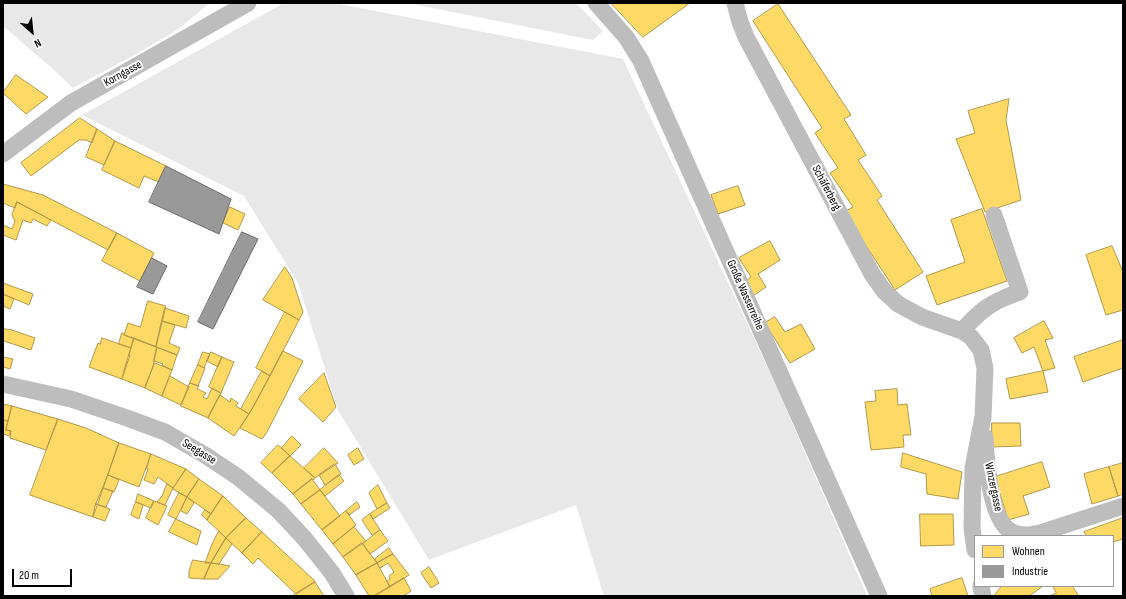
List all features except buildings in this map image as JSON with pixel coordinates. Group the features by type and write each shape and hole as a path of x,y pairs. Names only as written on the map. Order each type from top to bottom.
{"street":[{"name":"Korngasse","path":"3,154 71,103 248,3"},
{"name":"Große Wasserreihe","path":"596,3 626,37 641,61 879,596"},
{"name":"Schäferberg","path":"735,3 746,38 872,274 884,291 898,304 922,317 972,336 977,342 984,357 983,417 973,468 972,528 974,543"},
{"path":"962,331 974,316 985,307 1000,299 1020,292 994,215"},
{"name":"Seegasse","path":"3,384 71,399 127,418 165,432 205,455 238,477 279,511 305,539 332,573 346,596"},
{"name":"Winzergasse","path":"983,417 986,462 996,509 1001,521 1011,532 1021,535 1040,533 1123,506"}],"shaded area":[{"path":"3,3 210,3 177,30 73,88 3,26"},
{"path":"284,3 334,3 623,59 774,381 867,596 604,596 576,505 429,560 338,410 298,283 244,196 82,115"},
{"path":"408,3 576,3 603,31 593,40"}]}
